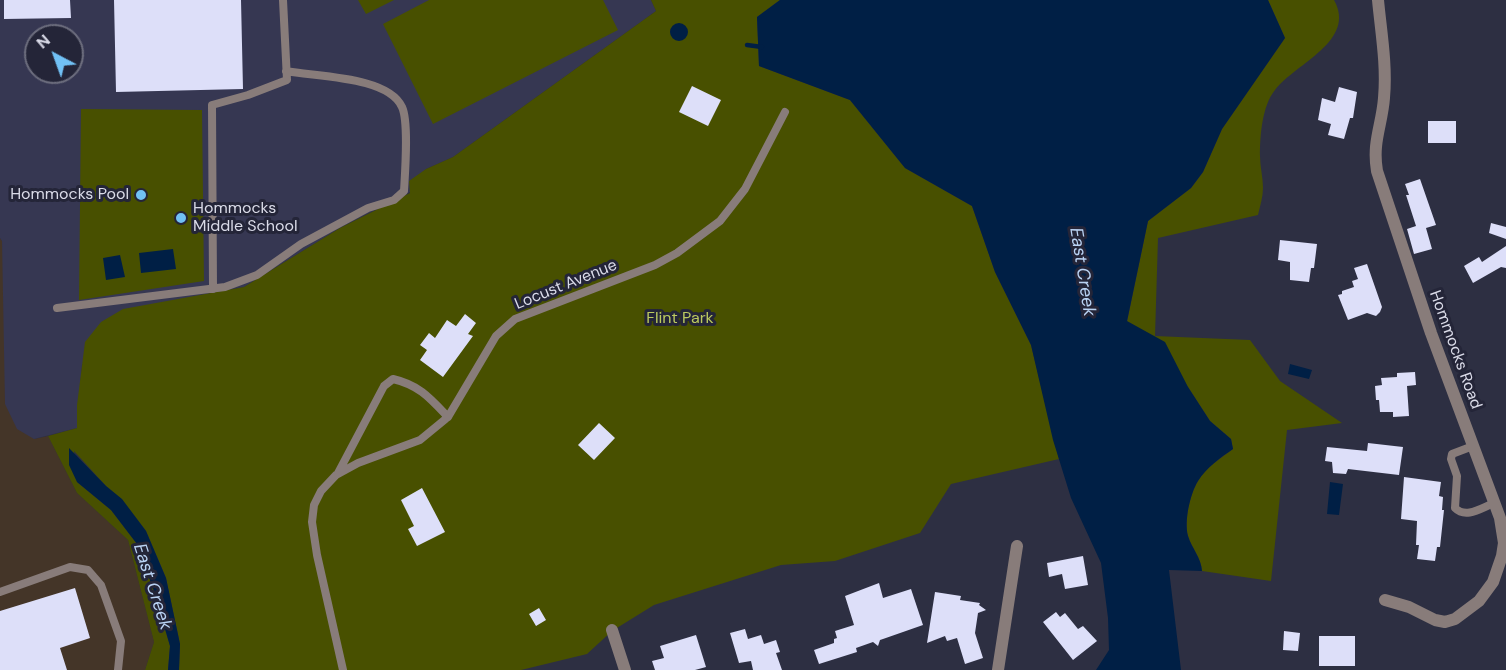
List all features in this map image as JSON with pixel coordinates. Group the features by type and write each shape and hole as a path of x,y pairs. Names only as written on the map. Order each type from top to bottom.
{"street":[{"name":"Hommocks Road","path":"1377,0 1384,78 1384,98 1375,143 1377,171 1431,333 1500,518 1504,543 1493,582 1479,601 1455,619 1445,622 1435,620 1409,607 1385,600"},
{"path":"998,670 1017,546"},
{"path":"612,630 625,670"}],"lane":[{"path":"213,289 212,105 248,95 287,80 283,0"},
{"path":"57,308 225,287 257,274 301,244 368,208 394,200 404,191 405,133 402,107 378,86 362,81 286,71"},
{"name":"Locust Avenue","path":"343,670 316,555 312,522 314,505 321,491 336,475 358,463 420,440 448,417 496,336 515,319 655,265 677,253 720,221 746,189 785,112"},
{"path":"336,475 384,386 393,379 409,383 427,394 448,417"},
{"path":"1473,446 1452,454 1451,459 1457,476 1455,508 1467,514 1494,503"},
{"path":"0,591 70,567 88,570 101,585 121,641 118,670"}],"shaded area":[{"name":"Hommocks Middle School","path":"0,0 651,0 656,11 453,157 426,169 410,192 340,228 244,287 219,292 82,365 77,428 34,439 17,429 5,404 2,241 0,238"},
{"path":"0,238 34,439 48,436 77,493 128,540 154,642 145,670 0,670"}],"green space":[{"path":"358,0 394,0 366,14"},
{"path":"429,0 603,0 618,30 433,124 383,24"},
{"name":"Flint Park","path":"651,0 780,0 757,17 759,66 850,100 905,168 972,206 995,272 1031,345 1059,459 951,484 920,533 835,561 781,565 654,605 612,631 587,654 521,670 179,670 180,644 166,578 146,531 122,500 74,451 77,482 111,510 137,544 154,591 170,646 168,670 145,670 154,642 128,540 77,493 48,436 77,428 77,405 85,342 101,322 123,309 244,287 340,228 410,193 409,181 426,169 453,157 656,11"},
{"path":"1268,0 1334,0 1339,15 1337,28 1321,50 1275,90 1267,104 1261,140 1260,160 1263,188 1258,215 1158,238 1155,336 1250,340 1280,381 1342,423 1287,430 1271,581 1202,571 1200,561 1188,536 1188,508 1192,493 1201,476 1233,449 1231,439 1210,421 1188,387 1127,322 1148,221 1191,188 1203,172 1222,129 1285,38"},
{"name":"Hommocks Pool","path":"81,109 202,110 204,281 79,300"}],"water":[{"path":"780,0 1268,0 1285,38 1222,129 1203,172 1191,188 1148,221 1127,321 1165,342 1188,387 1210,421 1231,439 1233,449 1201,476 1190,500 1187,515 1188,536 1200,561 1202,571 1169,570 1181,670 1096,670 1109,650 1108,618 1101,563 1071,498 1053,440 1031,345 995,272 972,206 905,168 850,100 759,66 757,17"},
{"path":"679,23 685,26 688,32 685,38 679,41 673,38 670,32 673,26"},
{"path":"173,249 176,269 141,273 139,253"},
{"path":"120,255 125,277 106,280 103,258"},
{"path":"1290,364 1312,370 1309,379 1288,374"},
{"path":"69,448 122,499 146,531 166,578 180,644 179,670 168,670 170,646 137,544 111,510 77,482 69,465"},
{"path":"1330,482 1343,484 1339,515 1327,514"}],"building":[{"path":"4,0 70,0 71,18 4,19"},
{"path":"114,0 241,0 243,89 116,92"},
{"path":"692,86 721,100 708,126 679,112"},
{"path":"1339,87 1357,92 1353,118 1350,118 1344,139 1328,135 1331,124 1318,120 1322,98 1335,102"},
{"path":"1428,121 1456,121 1456,143 1428,143"},
{"path":"1420,179 1436,225 1426,228 1432,249 1414,254 1407,229 1416,226 1406,195 1409,195 1405,184"},
{"path":"1491,223 1506,227 1506,239 1489,233"},
{"path":"1280,240 1317,244 1314,268 1311,268 1309,282 1290,280 1290,262 1278,260"},
{"path":"1506,246 1506,268 1501,267 1473,283 1464,266 1479,257 1482,262"},
{"path":"1367,264 1382,307 1376,316 1367,313 1348,320 1338,295 1354,287 1352,281 1358,279 1354,268"},
{"path":"465,314 476,323 468,334 473,336 443,377 420,360 427,350 420,345 429,333 435,338 447,320 456,326"},
{"path":"1415,372 1416,385 1407,386 1409,416 1393,417 1393,412 1380,412 1375,386 1382,385 1381,378 1397,377 1397,373"},
{"path":"599,423 615,438 594,460 578,445"},
{"path":"1368,443 1403,447 1399,475 1348,469 1346,474 1333,473 1332,462 1325,461 1327,447 1367,451"},
{"path":"1404,477 1441,482 1439,496 1443,497 1442,510 1444,510 1440,547 1437,547 1435,561 1417,559 1419,545 1416,545 1417,521 1401,519"},
{"path":"422,488 445,532 417,546 408,529 414,526 401,500"},
{"path":"1083,556 1088,585 1065,589 1062,574 1049,577 1047,563"},
{"path":"879,583 883,598 911,589 923,625 880,640 878,646 873,642 856,648 857,652 819,664 814,650 834,643 834,639 837,638 835,631 854,625 845,596"},
{"path":"75,588 90,638 60,648 67,670 0,670 0,611"},
{"path":"935,592 961,596 960,600 980,603 979,605 986,610 978,613 975,633 983,658 965,664 957,638 947,641 945,636 927,643"},
{"path":"539,608 546,620 536,626 529,614"},
{"path":"1056,612 1060,617 1065,613 1078,629 1083,626 1097,641 1073,660 1043,622"},
{"path":"745,629 748,639 761,635 764,644 776,640 780,652 776,653 782,670 753,670 751,661 739,663 730,633"},
{"path":"1284,631 1300,633 1298,651 1283,650"},
{"path":"696,635 706,667 695,670 655,670 652,661 664,658 660,646"},
{"path":"1319,636 1355,636 1355,666 1319,666"}],"waterway":[{"name":"East Creek","path":"747,45 762,47"}],"place":[{"name":"Hommocks Pool","path":"141,195"},
{"name":"Hommocks Middle School","path":"181,218"}]}
